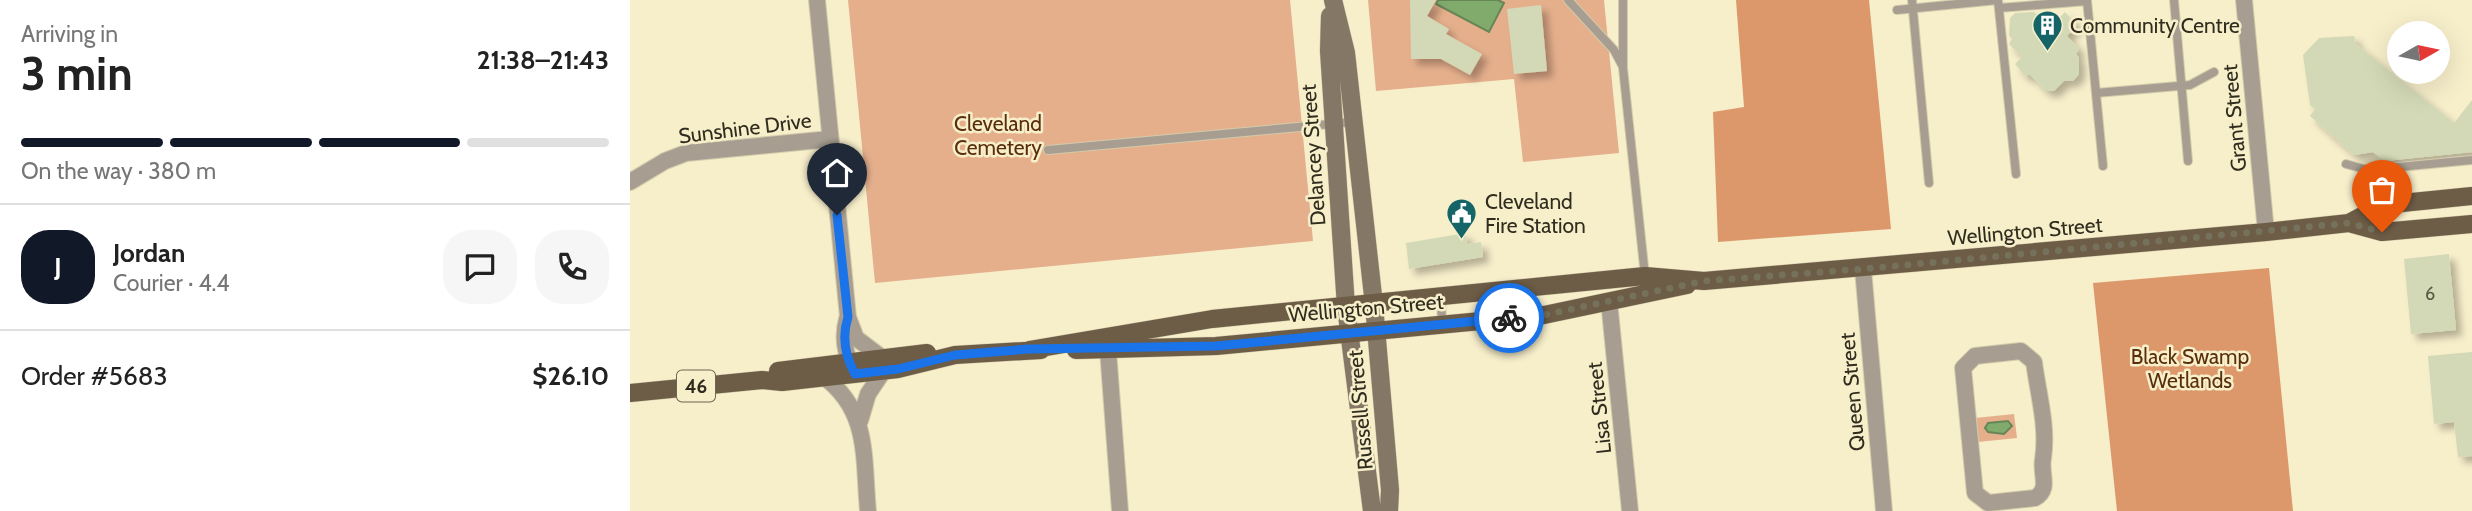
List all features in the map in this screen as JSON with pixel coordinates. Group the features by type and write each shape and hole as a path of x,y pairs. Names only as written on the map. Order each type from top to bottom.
{"main road":[{"name":"Delancey Street","path":"1332,0 1346,53 1374,304"},
{"name":"Delancey Street","path":"1332,0 1329,51 1346,307"},
{"name":"Wellington Street","path":"2349,223 2379,207 2472,200"},
{"name":"Wellington Street","path":"1029,349 1108,350 1216,346 1544,315 1704,281 1863,269 2349,223 2382,232 2472,224"},
{"name":"Wellington Street","path":"762,380 779,371 852,368 1029,349 1212,319 1645,276 1704,281"},
{"name":"Russell Street","path":"1374,304 1390,490 1388,511"},
{"name":"Russell Street","path":"1346,307 1372,511"},
{"name":"Wellington Street","path":"630,393 762,380 782,382 824,377 852,368"}],"street":[{"path":"817,0 848,317 856,338 883,364 868,394 860,421 868,511"},
{"name":"Grant Street","path":"2244,0 2266,232"},
{"name":"Sunshine Drive","path":"631,178 686,153 830,139"},
{"name":"Queen Street","path":"1863,269 1884,511"},
{"name":"Lisa Street","path":"1609,301 1630,511"},
{"path":"848,317 844,330 852,368"},
{"path":"1108,350 1120,511"},
{"path":"2021,351 2029,354 2034,362 2045,443 2042,460 2045,487 2041,495 1988,503 1980,500 1975,493 1969,430 1963,368 1968,360 1975,356 2021,351"},
{"path":"824,377 845,395 860,421"}],"lane":[{"path":"1568,0 1614,50 1623,68"},
{"path":"1623,0 1623,68 1645,276"},
{"path":"2174,0 2189,161"},
{"path":"1897,9 1912,4 2087,1 2103,166"},
{"path":"1998,3 2016,174"},
{"path":"1912,4 1929,183"},
{"path":"2096,93 2182,85 2214,72"},
{"path":"1048,150 1353,122"},
{"path":"1337,157 1357,155"},
{"path":"2346,164 2368,170 2472,160"},
{"path":"1440,298 1442,324"}],"green space":[{"name":"Cleveland Cemetery","path":"848,0 1290,0 1313,241 875,283"},
{"path":"1368,0 1604,0 1619,153 1523,162 1514,79 1376,91"},
{"path":"1736,0 1869,0 1891,229 1718,242 1713,112 1744,107"},
{"name":"Black Swamp Wetlands","path":"2269,268 2293,511 2117,511 2093,283"},
{"path":"2014,414 2017,438 1978,442 1975,418"}],"shaded area":[{"path":"1438,0 1498,0 1504,3 1489,32 1436,4"},
{"path":"2008,421 2012,426 2004,434 1988,432 1985,428 1988,423"}],"building":[{"path":"1410,0 1436,0 1427,16 1449,29 1446,34 1482,54 1470,75 1441,59 1411,59"},
{"path":"1541,5 1547,71 1514,74 1507,9"},
{"name":"Community Centre","path":"2042,11 2054,24 2065,12 2077,25 2067,36 2079,49 2076,54 2079,58 2079,74 2073,81 2064,81 2054,91 2046,91 2029,74 2026,77 2015,64 2022,57 2009,44 2012,39 2009,35 2010,18 2015,13 2034,12 2037,15"},
{"path":"2354,36 2356,44 2387,69 2387,84 2406,84 2454,123 2472,100 2472,152 2385,161 2373,152 2354,155 2310,116 2315,109 2310,105 2303,55 2319,38"},
{"path":"1466,233 1467,244 1481,242 1483,257 1409,269 1406,243"},
{"path":"2449,254 2456,330 2411,334 2404,259"},
{"path":"2472,352 2472,456 2458,457 2454,422 2434,424 2428,356"}],"way so far":[{"path":"1509,318 1544,315 1704,281 1863,269 2349,223 2382,232"}],"place":[{"name":"Community Centre","path":"2047,52"},
{"name":"Cleveland Fire Station","path":"1462,240"}],"route":[{"path":"837,215 848,317 844,330 846,350 848,362 855,374 898,369 955,355 1029,349 1108,350 1216,346 1509,318"}]}
